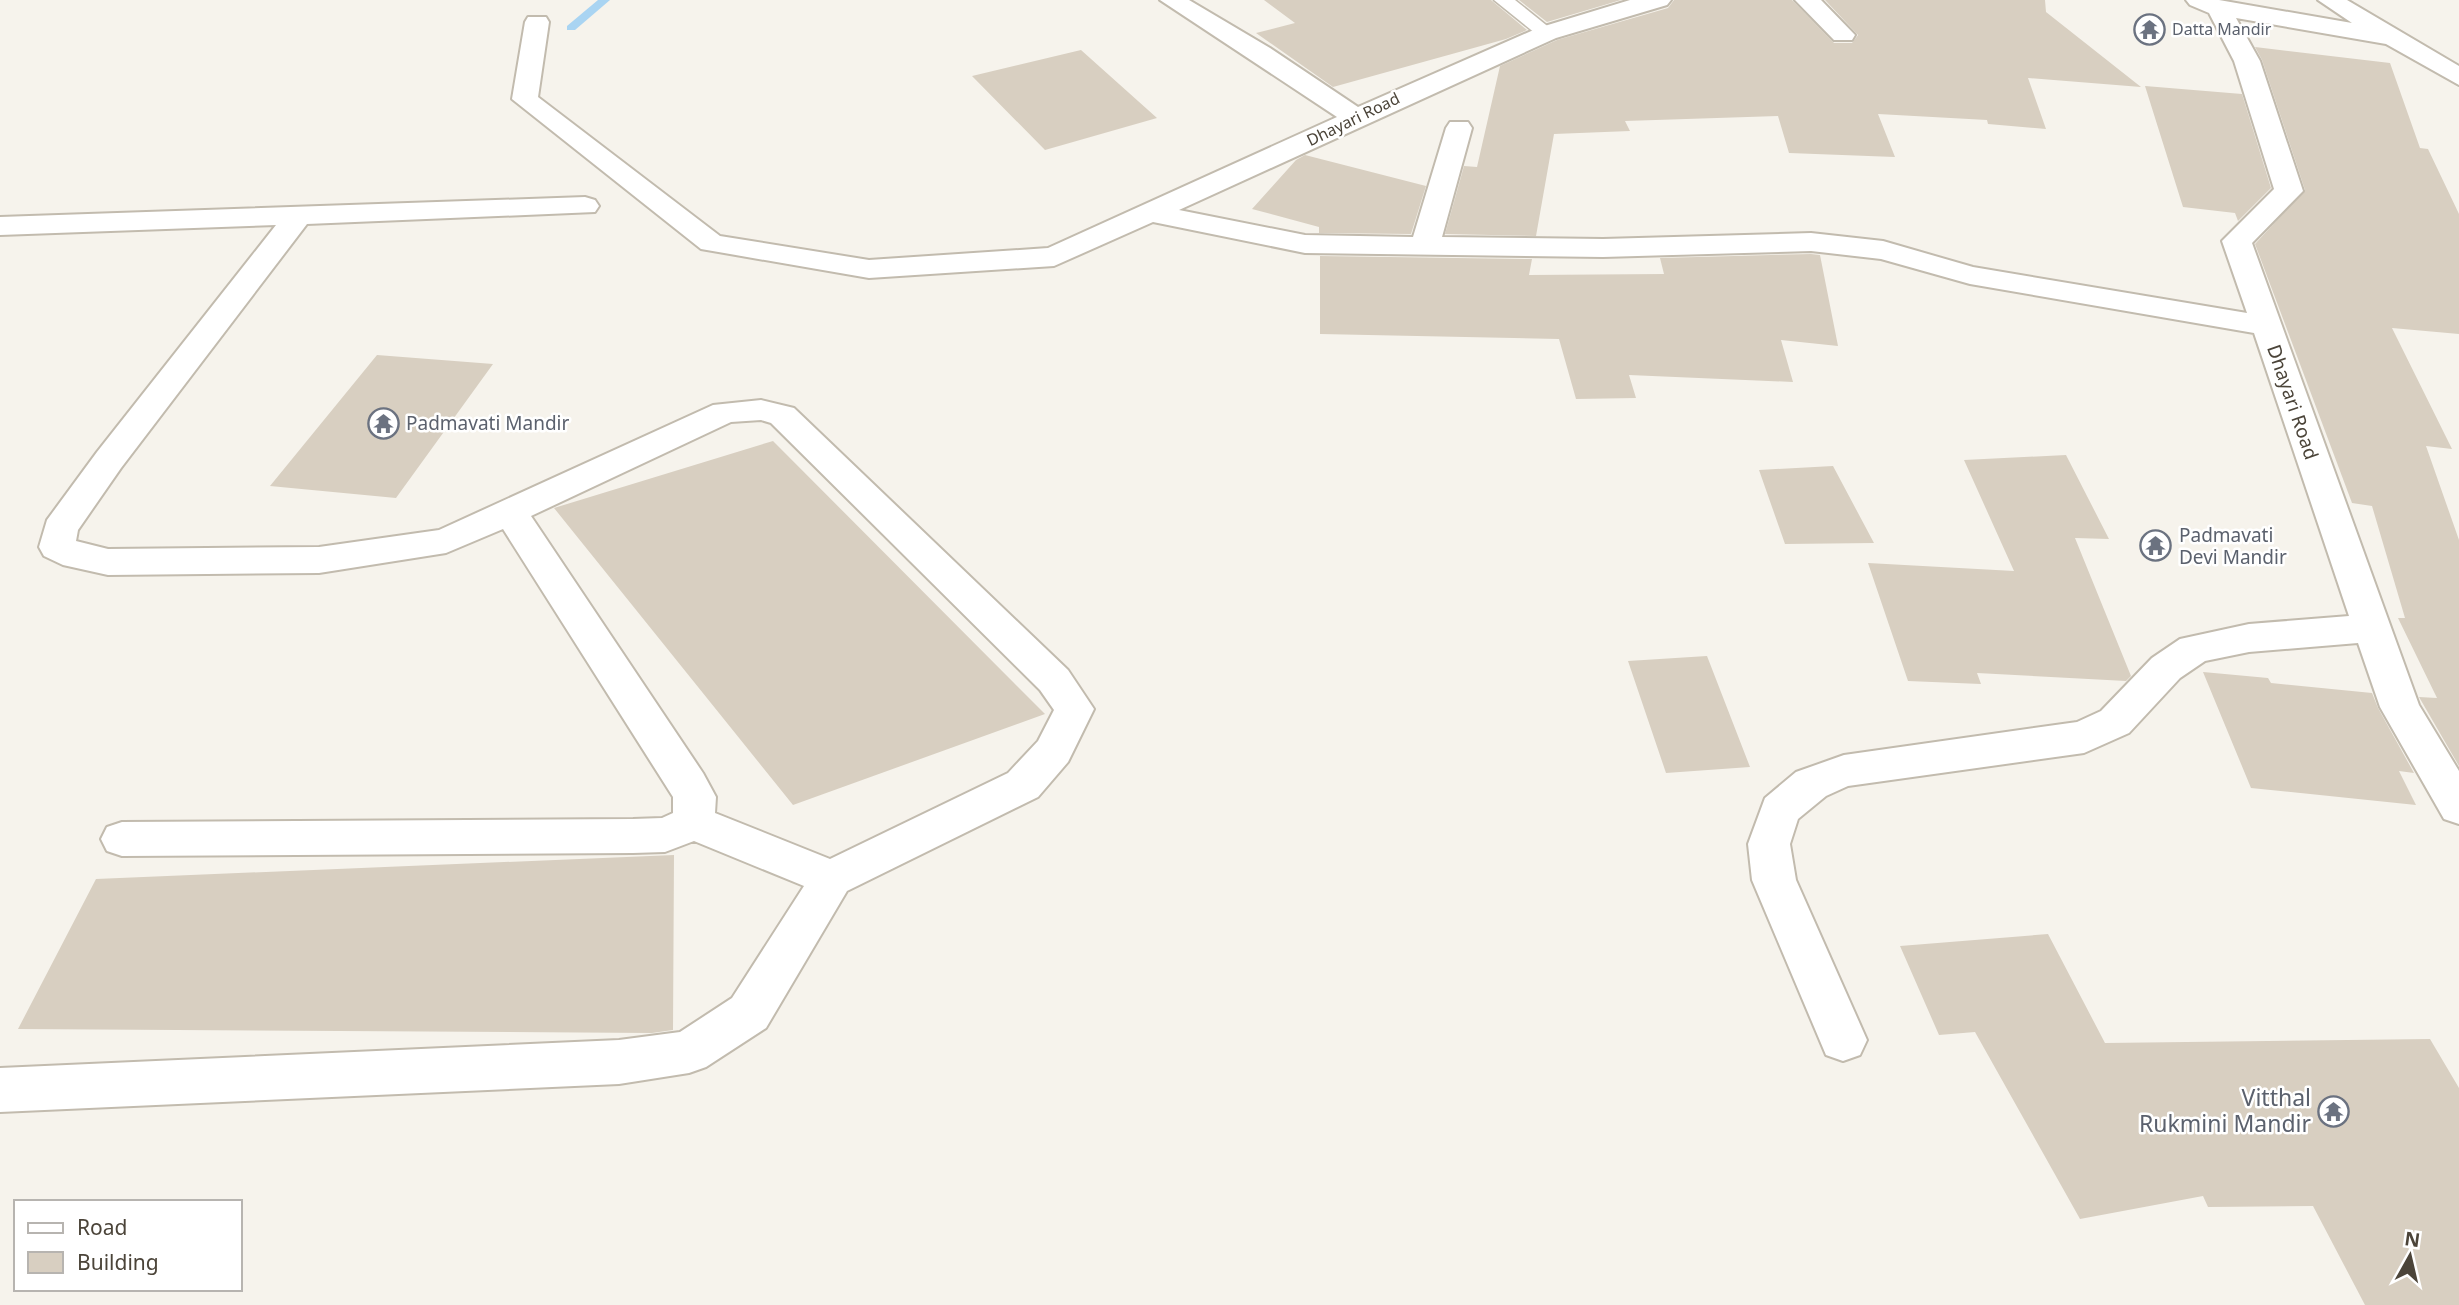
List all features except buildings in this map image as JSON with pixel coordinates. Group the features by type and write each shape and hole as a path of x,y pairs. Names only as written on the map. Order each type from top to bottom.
{"street":[{"path":"1172,0 1261,53 1354,116"},
{"name":"Dhayari Road","path":"537,22 524,99 711,243 869,270 1055,257 1270,159 1354,116 1547,33 1610,12 1659,0"},
{"path":"1807,0 1843,36"},
{"path":"2330,0 2459,76"},
{"name":"Dhayari Road","path":"2208,4 2395,38"},
{"name":"Dhayari Road","path":"2208,4 2247,61 2289,191 2236,241 2400,707 2459,807"},
{"path":"1425,246 1459,128"},
{"path":"0,226 585,206"},
{"path":"1151,213 1305,244 1603,248 1811,242 1883,250 1970,275 2267,326"},
{"path":"0,1090 619,1062 689,1052 749,1013 832,878 1023,785 1054,751 1074,709 1054,680 782,415 761,410 725,412 446,541 319,560 108,562 76,556 57,547 60,529 109,460 298,216"},
{"path":"509,510 688,785 695,797 694,823"},
{"path":"1843,1040 1774,880 1769,844 1780,810 1811,784 1844,771 2084,737 2115,722 2166,668 2194,649 2249,638 2372,628"},
{"path":"121,839 633,836 665,835 694,823 832,878"}],"lane":[{"path":"1503,0 1547,33"}],"waterway":[{"path":"571,28 605,0"}],"place":[{"name":"Datta Mandir","path":"2149,29"},
{"name":"Padmavati Mandir","path":"383,423"},
{"name":"Padmavati Devi Mandir","path":"2156,546"},
{"name":"Vitthal Rukmini Mandir","path":"2334,1111"}]}
